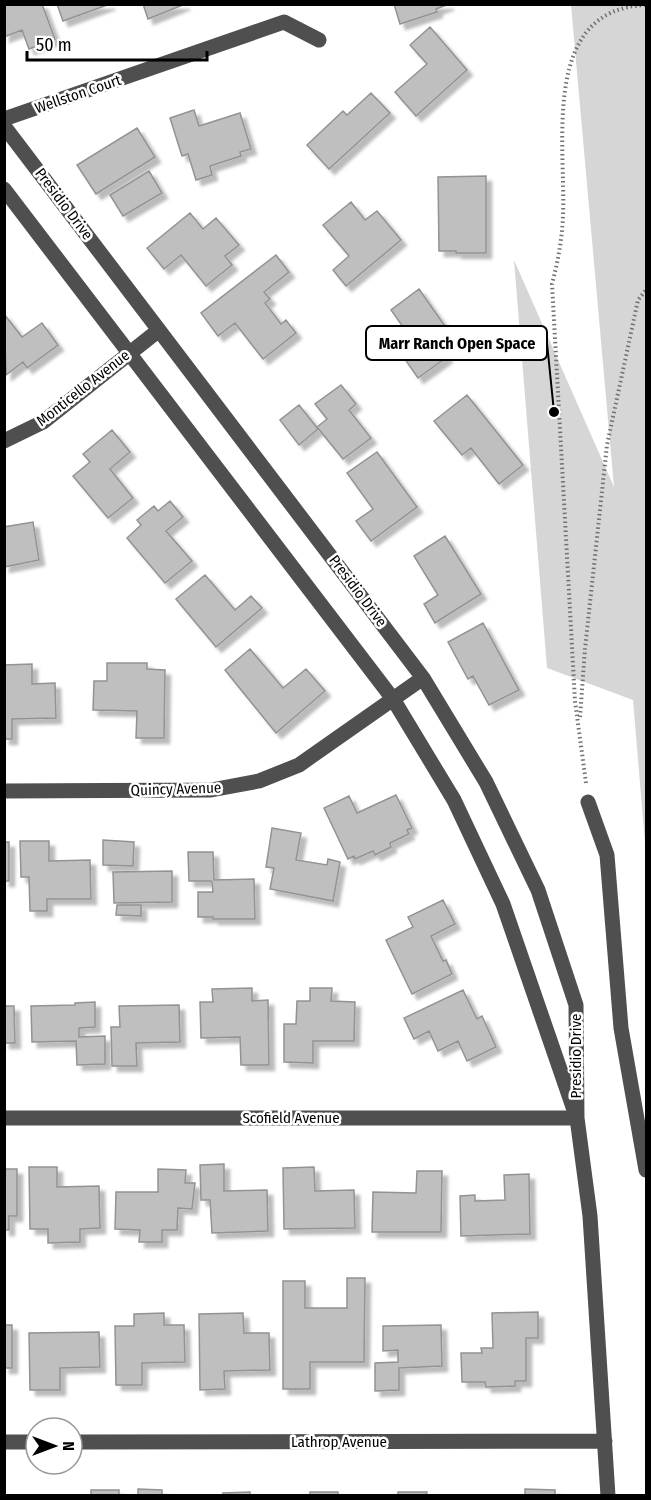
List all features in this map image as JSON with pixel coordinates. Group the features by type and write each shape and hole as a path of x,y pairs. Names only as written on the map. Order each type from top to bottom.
{"street":[{"name":"Wellston Court","path":"4,119 284,22 319,40"},
{"name":"Presidio Drive","path":"4,126 423,678 486,782 538,890 576,1005 577,1118 590,1216 608,1496"},
{"name":"Presidio Drive","path":"4,189 393,699 454,800 503,904 577,1118"},
{"name":"Monticello Avenue","path":"4,441 43,422 159,330"},
{"name":"Quincy Avenue","path":"4,791 211,790 259,781 300,765 423,678"},
{"path":"588,802 607,855 621,1028 646,1170"},
{"name":"Scofield Avenue","path":"4,1118 577,1118"},
{"path":"4,1442 24,1442"},
{"name":"Lathrop Avenue","path":"84,1442 605,1442"}],"path":[{"path":"588,802 575,701 552,284 561,248 563,216 563,105 567,72 585,34 596,21 616,9 646,5"},
{"path":"579,724 608,445 638,300 646,290"}],"shaded area":[{"path":"571,5 646,5 646,855 633,700 547,668 514,260 614,487"}],"building":[{"path":"4,4 42,4 55,39 29,49 22,30 4,37"},
{"path":"57,4 110,4 63,21"},
{"path":"143,4 185,4 148,19"},
{"path":"394,4 449,4 436,9 437,12 400,24"},
{"path":"430,27 467,70 416,116 395,92 427,64 410,45"},
{"path":"371,93 390,113 329,169 307,145 343,111 347,115"},
{"path":"194,110 199,126 240,113 251,149 240,152 241,156 210,166 212,175 196,180 188,154 182,156 170,118"},
{"path":"137,128 155,157 96,194 77,165"},
{"path":"149,171 162,193 123,216 110,195"},
{"path":"486,176 486,253 439,251 438,177"},
{"path":"351,202 365,220 377,211 401,240 346,286 333,270 349,256 323,225"},
{"path":"190,213 203,229 216,218 239,245 225,256 232,265 206,286 181,255 164,269 147,248"},
{"path":"276,255 289,272 264,292 270,299 265,303 281,324 286,320 296,333 263,359 235,323 218,336 201,313"},
{"path":"419,289 454,339 441,348 447,357 418,378 402,355 416,345 391,310"},
{"path":"4,314 22,337 42,323 58,345 27,368 23,362 6,375"},
{"path":"341,385 356,404 349,410 371,438 343,459 317,427 327,419 315,404"},
{"path":"467,395 523,465 499,484 471,448 462,455 434,421"},
{"path":"299,405 318,429 299,445 280,420"},
{"path":"112,430 130,452 110,469 133,498 108,518 73,476 90,462 83,454"},
{"path":"377,452 417,507 371,541 356,521 373,509 347,473"},
{"path":"170,501 183,517 166,531 192,561 165,583 127,538 141,525 137,520 154,506 158,511"},
{"path":"33,522 39,560 4,567 4,527"},
{"path":"445,536 481,594 435,623 424,604 438,595 414,556"},
{"path":"205,575 235,610 251,596 262,608 216,647 176,599"},
{"path":"483,623 519,690 489,705 473,676 468,679 448,642"},
{"path":"250,649 283,688 306,669 325,691 276,733 225,670"},
{"path":"107,663 147,663 147,669 165,670 164,738 136,738 137,711 93,710 94,681 107,681"},
{"path":"32,664 32,684 55,683 56,718 12,719 12,739 4,739 4,665"},
{"path":"396,795 412,828 407,830 409,834 390,843 391,847 375,855 373,851 355,859 354,856 348,859 324,808 349,796 357,813"},
{"path":"272,828 301,833 296,860 327,865 328,859 340,862 333,901 270,889 274,868 266,867"},
{"path":"103,840 134,842 133,866 103,865"},
{"path":"20,841 49,841 49,861 90,860 91,899 47,899 47,911 30,911 29,877 21,877"},
{"path":"4,842 9,842 9,881 4,881"},
{"path":"188,852 213,852 214,880 254,879 255,919 198,917 198,892 213,892 212,882 189,881"},
{"path":"172,871 172,902 114,903 113,872"},
{"path":"443,900 455,924 431,936 452,974 412,994 386,940 413,927 408,917"},
{"path":"117,905 141,905 141,916 116,915"},
{"path":"252,988 252,1001 268,1000 269,1065 241,1065 240,1037 201,1038 200,1002 213,1002 212,989"},
{"path":"310,988 332,988 331,1001 355,1002 354,1041 313,1041 313,1063 284,1062 284,1024 296,1024 297,1001 310,1001"},
{"path":"463,990 477,1019 482,1016 496,1047 467,1061 458,1041 438,1051 429,1031 414,1039 404,1018"},
{"path":"95,1002 95,1027 79,1028 79,1037 105,1036 105,1064 77,1065 76,1041 32,1042 31,1006"},
{"path":"179,1005 180,1042 136,1043 137,1066 112,1066 111,1027 120,1027 119,1006"},
{"path":"4,1006 14,1006 15,1043 4,1043"},
{"path":"224,1164 224,1191 267,1190 268,1231 212,1233 210,1200 201,1200 200,1165"},
{"path":"29,1167 57,1167 57,1187 99,1186 100,1228 80,1229 80,1242 48,1243 48,1229 30,1229"},
{"path":"314,1167 315,1191 354,1190 355,1228 284,1229 283,1168"},
{"path":"4,1169 17,1169 17,1216 9,1216 9,1230 4,1230"},
{"path":"158,1169 186,1170 185,1183 195,1183 192,1209 178,1208 177,1230 162,1230 162,1242 139,1242 140,1230 115,1229 116,1192 158,1192"},
{"path":"417,1171 442,1171 441,1232 372,1232 373,1192 416,1193"},
{"path":"529,1174 530,1234 461,1236 460,1196 475,1195 475,1201 505,1200 504,1175"},
{"path":"347,1278 365,1278 364,1362 310,1362 310,1389 283,1389 283,1281 305,1281 305,1308 347,1308"},
{"path":"538,1312 538,1338 526,1338 526,1381 515,1381 515,1386 486,1387 485,1382 462,1382 461,1353 482,1353 481,1348 493,1348 492,1313"},
{"path":"164,1313 164,1325 184,1325 185,1362 142,1363 142,1385 116,1385 115,1326 134,1326 134,1314"},
{"path":"243,1313 244,1333 269,1333 270,1370 224,1371 225,1389 200,1390 199,1314"},
{"path":"4,1325 12,1325 12,1368 4,1368"},
{"path":"441,1325 442,1366 399,1368 399,1390 375,1391 375,1363 398,1362 398,1350 383,1351 383,1326"},
{"path":"99,1332 100,1367 60,1368 60,1390 30,1390 29,1333"},
{"path":"138,1489 162,1490 162,1496 138,1496"},
{"path":"525,1489 555,1490 555,1496 525,1496"},
{"path":"91,1490 119,1490 119,1496 91,1496"},
{"path":"250,1492 250,1496 223,1496 223,1493"},
{"path":"310,1492 338,1492 338,1496 310,1496"},
{"path":"398,1492 427,1492 426,1496 398,1496"}],"place":[{"name":"Marr Ranch Open Space","path":"554,412"}]}
